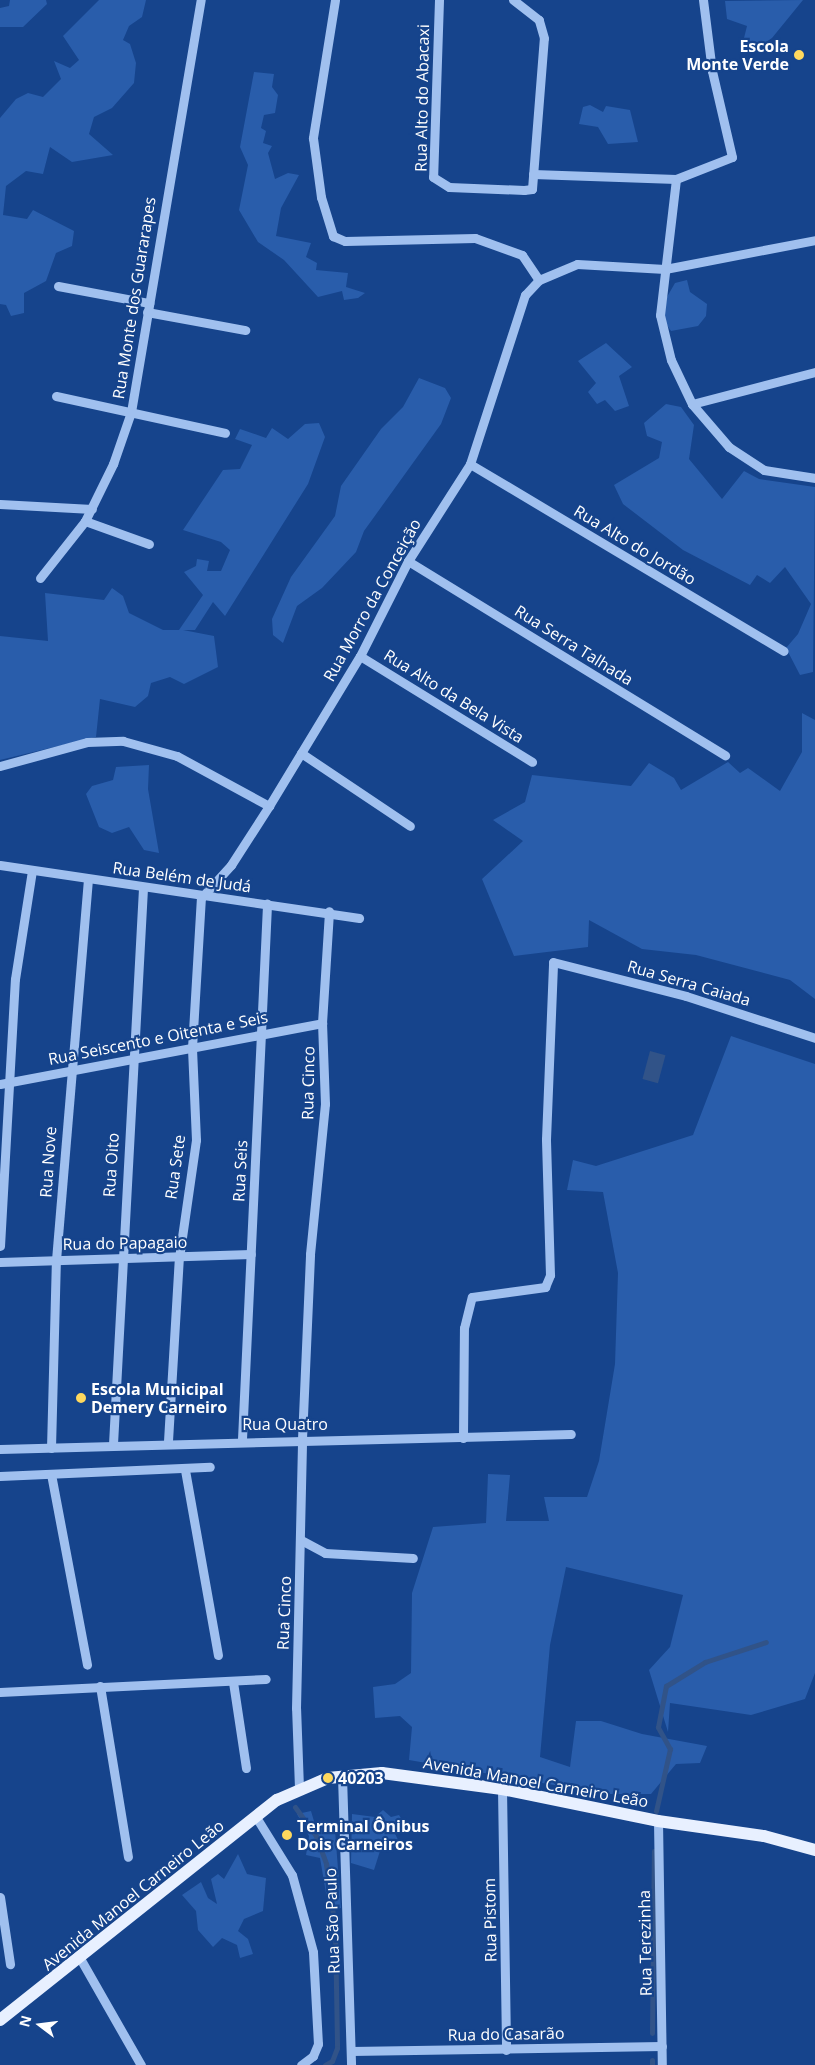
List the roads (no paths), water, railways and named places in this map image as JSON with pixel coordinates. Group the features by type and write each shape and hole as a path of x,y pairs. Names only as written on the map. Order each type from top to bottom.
{"main road":[{"name":"Avenida Manoel Carneiro Leão","path":"0,2020 81,1960 256,1817 299,1788 342,1776 382,1773 502,1789 658,1821 764,1836 815,1850"}],"street":[{"name":"Rua Monte dos Guararapes","path":"40,578 85,521 92,509 131,412 201,0"},
{"path":"334,0 314,138 321,197 333,236 345,242 475,238 522,255 539,280"},
{"name":"Rua Alto do Abacaxi","path":"439,0 432,168 436,182 450,187 524,190 532,189 533,177"},
{"path":"513,0 539,20 544,38 533,177 676,179 732,156 712,71 703,0"},
{"path":"676,179 665,269 661,334 692,404 729,448 764,470 815,478"},
{"name":"Rua Morro da Conceição","path":"201,898 231,865 269,806 360,656 408,561 470,464 525,295 539,280 577,264 665,269 815,240"},
{"path":"58,286 245,330"},
{"path":"692,404 815,372"},
{"path":"56,396 225,433"},
{"name":"Rua Alto do Jordão","path":"470,464 784,651"},
{"path":"0,504 92,509"},
{"path":"85,521 149,544"},
{"name":"Rua Serra Talhada","path":"408,561 725,755"},
{"name":"Rua Alto da Bela Vista","path":"360,656 532,762"},
{"path":"0,766 87,742 123,741 177,756 269,806"},
{"path":"301,753 410,826"},
{"name":"Rua Belém de Judá","path":"0,865 201,898 328,911 359,918"},
{"path":"0,1246 15,979 32,870"},
{"name":"Rua Nove","path":"51,1448 56,1260 69,1072 88,880"},
{"name":"Rua Oito","path":"113,1444 120,1257 143,888"},
{"name":"Rua Sete","path":"168,1441 180,1258 196,1140 192,1048 201,898"},
{"name":"Rua Seis","path":"242,1439 264,1032 267,904"},
{"name":"Rua Cinco","path":"299,1788 302,1439 310,1254 325,1104 322,1023 328,911"},
{"name":"Rua Serra Caiada","path":"463,1438 464,1328 472,1297 545,1287 550,1275 546,1139 553,962 686,996 815,1038"},
{"name":"Rua Seiscento e Oitenta e Seis","path":"0,1084 192,1048 264,1032 322,1023"},
{"name":"Rua do Papagaio","path":"0,1262 120,1257 180,1258 251,1254"},
{"name":"Rua Quatro","path":"0,1448 51,1448 242,1439 463,1438 571,1434"},
{"path":"0,1476 185,1470 210,1466"},
{"path":"185,1470 218,1655"},
{"path":"51,1474 87,1665"},
{"path":"301,1540 325,1553 413,1558"},
{"path":"0,1692 266,1680"},
{"path":"232,1682 246,1768"},
{"path":"100,1686 128,1857"},
{"name":"Rua São Paulo","path":"342,1776 351,2065"},
{"name":"Rua Pistom","path":"502,1789 506,2050"},
{"path":"256,1817 292,1875 313,1952 319,2021 318,2044 304,2064"},
{"name":"Rua Terezinha","path":"658,1821 662,2065"},
{"path":"0,1897 10,1964"},
{"path":"81,1960 141,2065"},
{"name":"Rua do Casarão","path":"351,2051 662,2046"}],"waterway":[{"path":"656,1811 670,1749 658,1727 666,1686 705,1662 766,1642"},
{"path":"295,1807 316,1836 326,1864 335,1929 337,2048 332,2061 325,2065"},
{"path":"652,2033 654,1851"},
{"path":"652,2060 652,2065"}],"place":[{"name":"Escola Monte Verde","path":"799,55"},
{"name":"Escola Municipal Demery Carneiro","path":"81,1398"},
{"name":"40203","path":"328,1778"},
{"name":"Terminal Ônibus Dois Carneiros","path":"287,1835"}]}
